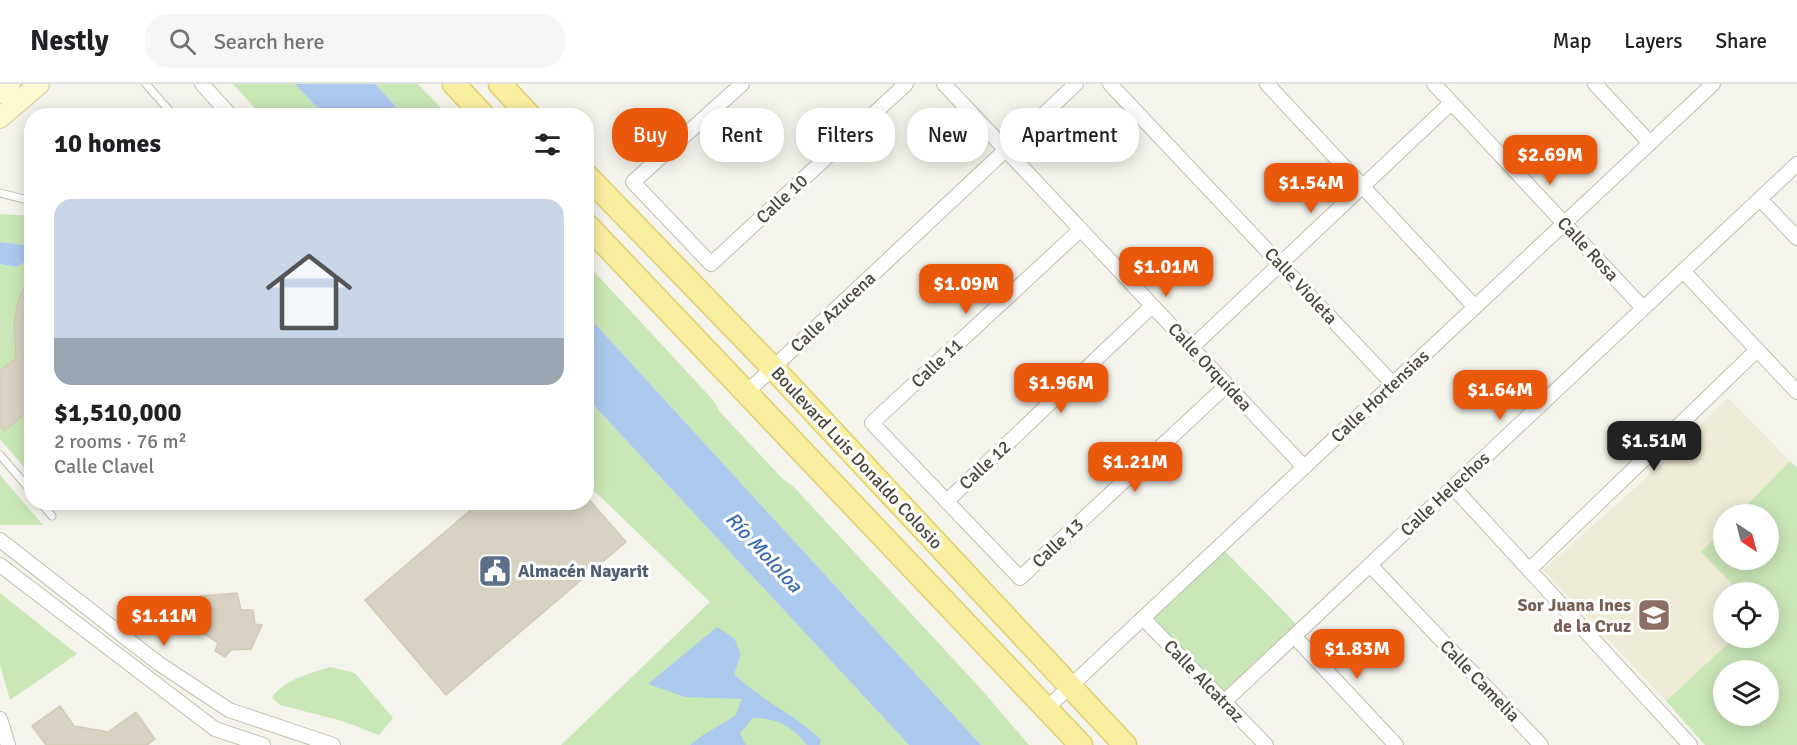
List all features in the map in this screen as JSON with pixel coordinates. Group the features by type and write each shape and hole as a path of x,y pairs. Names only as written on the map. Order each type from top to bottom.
{"main road":[{"path":"0,93 10,84"},
{"path":"0,118 39,84"},
{"path":"454,84 476,108"},
{"path":"500,84 522,108"},
{"name":"Boulevard Luis Donaldo Colosio","path":"594,183 773,368 1125,745"},
{"name":"Boulevard Luis Donaldo Colosio","path":"594,232 942,596 1081,745"},
{"path":"942,596 967,607 1048,690 1055,691 1070,687"}],"street":[{"path":"202,84 224,108"},
{"name":"Calle 10","path":"742,84 633,182 711,264 906,84"},
{"name":"Calle Orquídea","path":"944,84 1000,144"},
{"name":"Calle Azucena","path":"1051,108 1076,84"},
{"name":"Calle Violeta","path":"1110,84 1393,384"},
{"path":"1267,84 1475,307"},
{"name":"Calle Rosa","path":"1434,84 1643,308"},
{"path":"1595,84 1650,143"},
{"name":"Calle Hortensias","path":"1047,708 1713,84"},
{"path":"1191,348 1451,103"},
{"name":"Calle Azucena","path":"746,393 1000,156"},
{"name":"Calle Orquídea","path":"1017,162 1304,467"},
{"name":"Calle Helechos","path":"1225,701 1797,164"},
{"path":"1760,199 1797,238"},
{"name":"Calle 11","path":"948,500 872,423 1080,230"},
{"path":"1683,271 1797,392"},
{"name":"Calle 12","path":"948,500 1152,306"},
{"path":"1529,570 1757,350"},
{"name":"Calle 13","path":"948,500 1020,578 1227,385"},
{"path":"1453,487 1690,745"},
{"path":"0,540 158,663 229,710 333,745"},
{"path":"0,565 214,729 263,745"},
{"name":"Calle Camelia","path":"1370,565 1541,745"},
{"name":"Calle Alcatraz","path":"1143,618 1266,745"},
{"path":"1294,636 1396,745"},
{"path":"0,718 8,745"}],"lane":[{"path":"146,84 167,108"},
{"path":"0,193 24,199"},
{"path":"0,455 24,483"},
{"path":"47,510 52,516"}],"shaded area":[{"name":"Sor Juana Ines de la Cruz","path":"1728,398 1790,461 1748,504 1713,504 1713,539 1701,552 1713,564 1713,570 1719,570 1730,582 1713,582 1713,648 1723,648 1666,701 1543,570 1637,486"}],"green space":[{"path":"233,84 295,84 317,108 255,108"},
{"path":"375,84 418,84 441,108 397,108"},
{"path":"0,214 24,216 24,245 0,242"},
{"path":"24,263 24,286 16,314 14,336 16,358 0,371 0,264 16,267"},
{"path":"594,272 714,401 719,411 784,480 793,486 981,689 1029,745 981,745 594,323"},
{"path":"594,406 909,745 561,745 710,602 594,491"},
{"path":"24,414 24,467 0,439 0,426 4,431"},
{"path":"1790,461 1797,468 1797,745 1705,745 1666,701 1723,648 1779,648 1779,582 1730,582 1719,570 1779,570 1779,504 1748,504"},
{"path":"0,475 24,503 24,510 30,510 43,525 0,525"},
{"path":"1713,539 1713,564 1701,552"},
{"path":"1220,546 1301,629 1225,701 1143,618"},
{"path":"0,593 77,654 10,700 0,665"},
{"path":"330,667 355,673 393,718 379,735 342,721 280,705 272,698 277,691 290,682"}],"water":[{"path":"295,84 375,84 397,108 317,108"},
{"path":"0,242 24,245 24,263 16,267 0,264"},
{"name":"Río Mololoa","path":"594,323 981,745 909,745 594,406"},
{"path":"717,627 734,638 741,655 734,674 755,692 811,731 821,740 820,745 807,745 795,732 783,724 753,718 740,733 746,745 690,745 735,716 742,699 685,697 648,684"}],"building":[{"path":"24,288 24,415 4,431 0,426 0,371 16,358 14,325 18,302"},
{"name":"Almacén Nayarit","path":"594,505 626,542 446,695 365,600 471,510 594,510"},
{"path":"237,593 241,610 253,610 255,624 262,625 251,649 231,650 225,657 215,651 218,643 200,631 195,616 204,607 201,596"},
{"path":"60,706 74,726 108,732 136,712 155,739 147,745 46,745 32,726"}],"place":[{"name":"Almacén Nayarit","path":"495,571"},
{"name":"Sor Juana Ines de la Cruz","path":"1654,615"}]}
